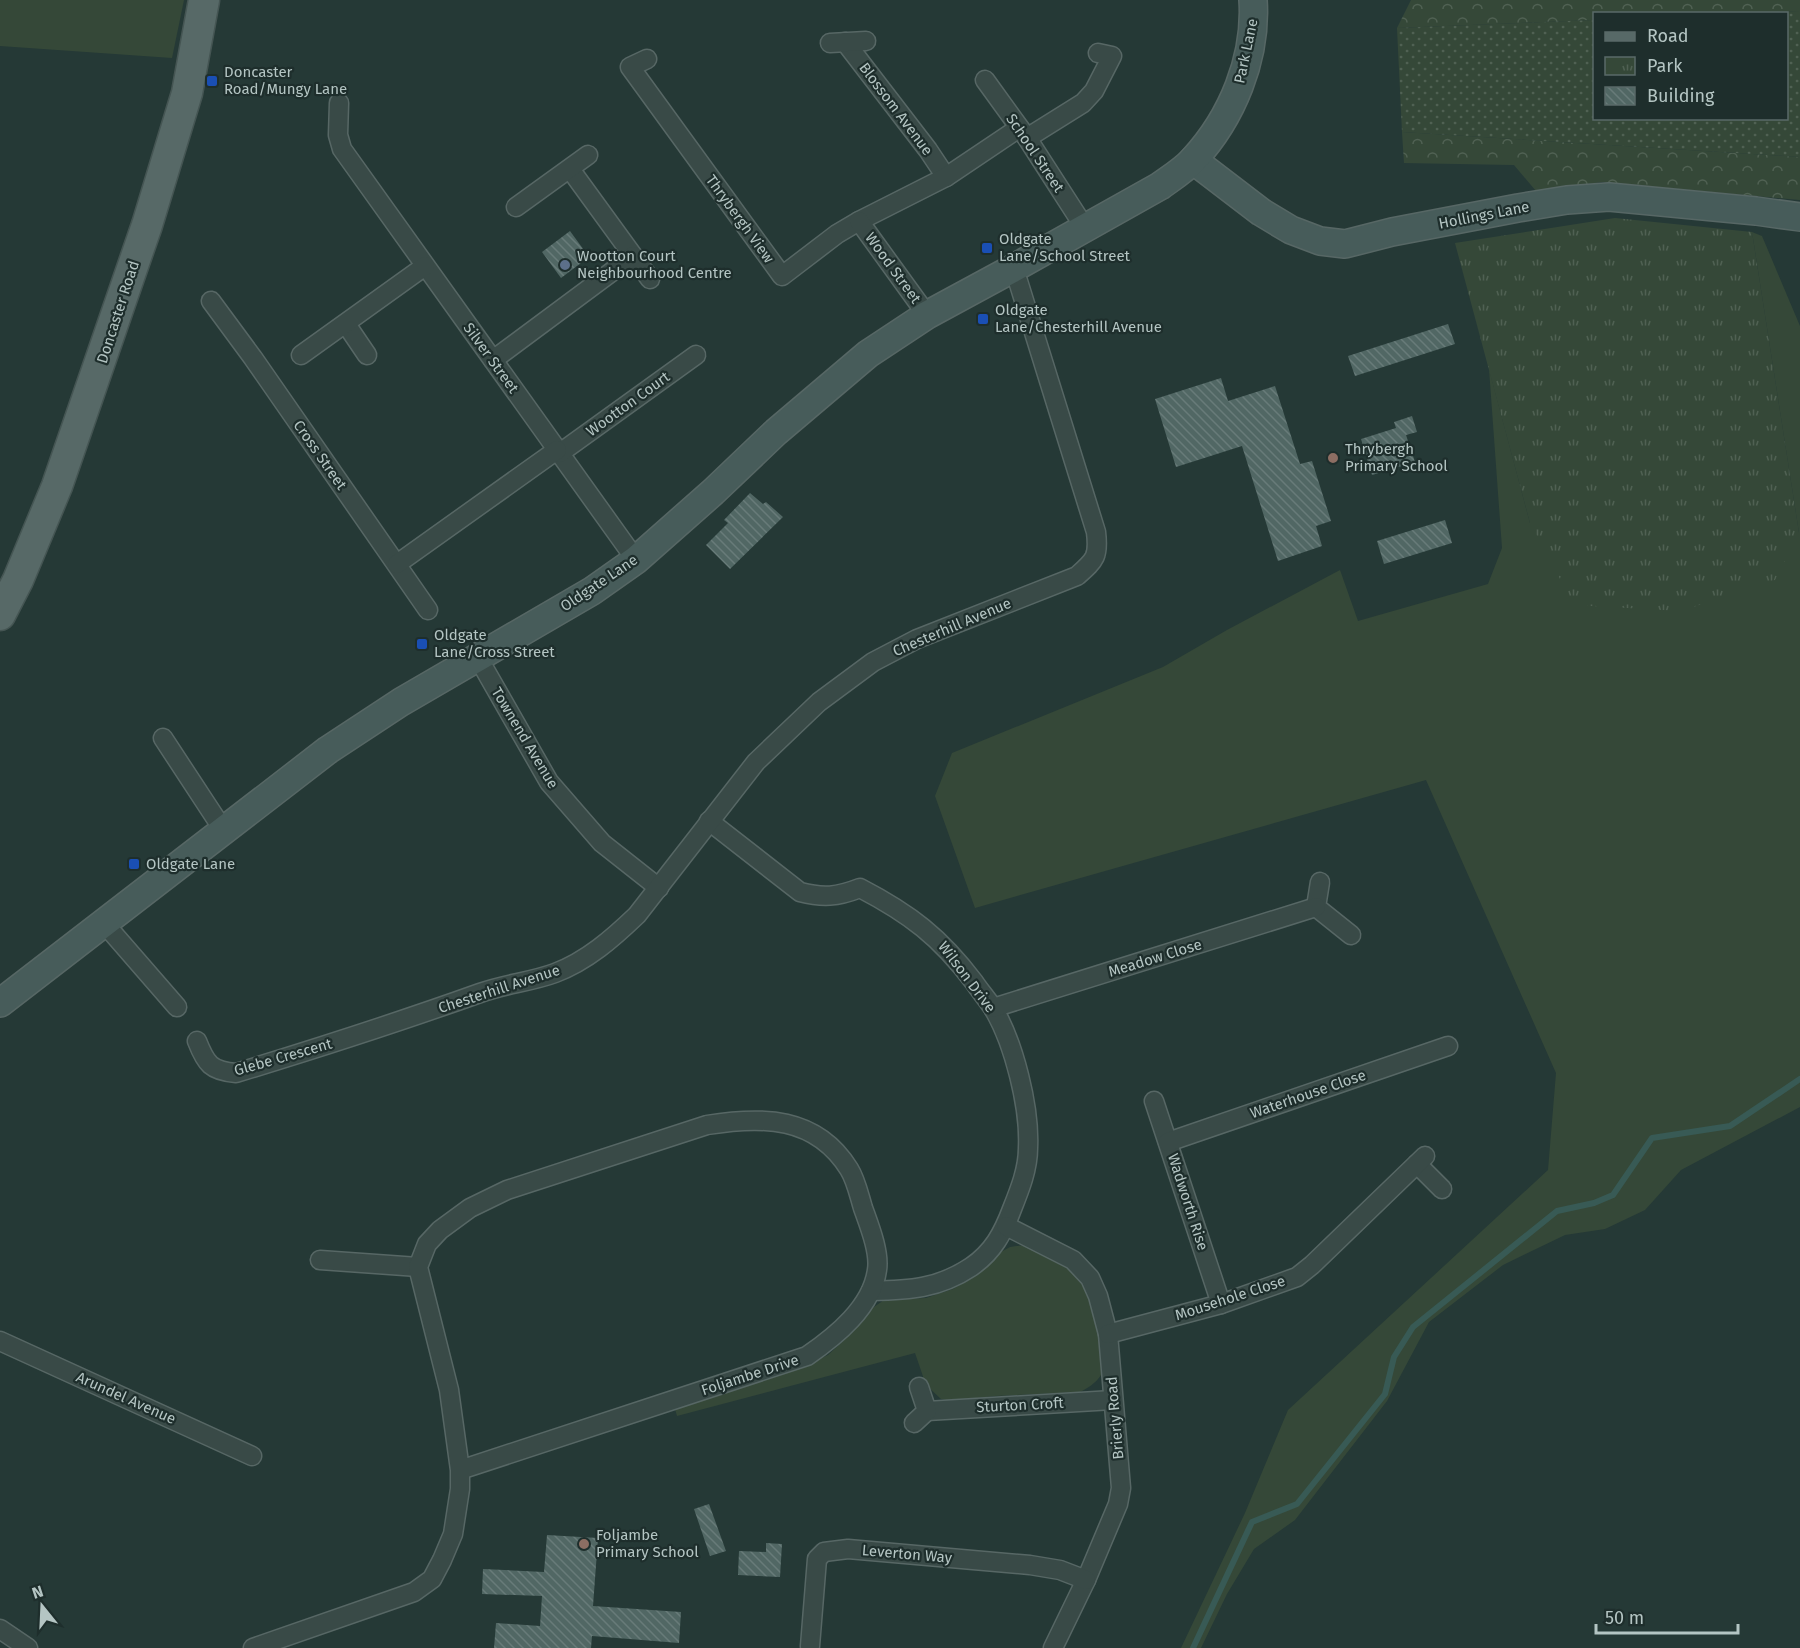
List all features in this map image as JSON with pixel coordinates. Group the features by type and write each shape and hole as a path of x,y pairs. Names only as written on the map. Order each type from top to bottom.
{"main road":[{"name":"Doncaster Road","path":"0,615 18,580 57,486 99,370 184,104 204,0"}],"street":[{"name":"Park Lane","path":"1193,160 1231,106 1238,90 1250,46 1254,9"},
{"name":"Blossom Avenue","path":"866,41 838,42 928,150 946,177"},
{"name":"Thrybergh View","path":"647,59 630,67 782,276 837,234 859,221 1083,103 1094,91 1112,56 1098,52"},
{"name":"School Street","path":"985,80 1023,133 1085,228"},
{"name":"Silver Street","path":"339,103 338,135 342,149 636,560"},
{"path":"516,207 588,155"},
{"name":"Hollings Lane","path":"1193,160 1262,212 1291,230 1320,241 1345,244 1392,232 1518,208 1567,200 1599,198 1746,210 1800,217"},
{"name":"Oldgate Lane","path":"0,1003 328,750 477,656 592,591 636,560 817,395 868,354 927,315 1160,186 1193,160"},
{"path":"570,169 650,279"},
{"name":"Wood Street","path":"859,221 927,315"},
{"path":"493,360 633,256"},
{"path":"301,355 425,266"},
{"name":"Chesterhill Avenue","path":"385,1027 485,991 556,972 594,951 614,937 637,915 709,821 764,755 819,702 873,662 917,639 1077,576 1093,562 1098,546 1096,532 1018,281 1012,269"},
{"name":"Cross Street","path":"211,301 428,610"},
{"path":"346,324 367,355"},
{"name":"Wootton Court","path":"559,452 696,355"},
{"path":"397,564 559,452"},
{"name":"Townend Avenue","path":"477,656 549,782 602,843 659,888"},
{"path":"163,738 224,831"},
{"name":"Wilson Drive","path":"709,821 800,892 817,896 842,895 860,888 908,915 934,936 957,960 993,1008 1013,1055 1026,1108 1029,1148 1023,1183 1006,1226 993,1249 971,1267 944,1281 918,1289 871,1291"},
{"path":"1320,882 1317,907 1351,935"},
{"name":"Meadow Close","path":"993,1008 1317,907"},
{"path":"104,923 177,1007"},
{"name":"Glebe Crescent","path":"197,1041 210,1065 219,1071 236,1073 385,1027"},
{"name":"Waterhouse Close","path":"1168,1142 1449,1046"},
{"name":"Wadworth Rise","path":"1154,1101 1221,1304"},
{"name":"Foljambe Drive","path":"418,1267 427,1244 440,1230 470,1209 507,1190 707,1125 737,1120 763,1120 791,1124 817,1136 838,1153 851,1171 873,1236 878,1268 871,1291 853,1317 831,1340 807,1356 460,1470"},
{"name":"Mousehole Close","path":"1108,1334 1221,1304 1297,1276 1312,1265 1421,1160 1442,1189"},
{"name":"Brierly Road","path":"1006,1226 1073,1260 1090,1278 1098,1296 1108,1334 1121,1488 1118,1504 1086,1580 1053,1648"},
{"path":"253,1648 414,1592 432,1579 453,1534 460,1489 460,1470 449,1390 418,1267 320,1260"},
{"name":"Arundel Avenue","path":"0,1341 252,1456"},
{"name":"Sturton Croft","path":"919,1387 921,1417 1113,1400"},
{"name":"Leverton Way","path":"810,1646 817,1559 824,1552 848,1549 1030,1565 1060,1570 1086,1580"},
{"path":"0,1629 28,1648"}],"green space":[{"path":"0,0 184,0 172,58 0,46"},
{"path":"1411,0 1800,0 1800,11 1593,12 1593,20 1397,28"},
{"path":"1800,11 1800,157 1402,132 1397,28 1593,20 1593,120 1788,120 1788,12 1769,12"},
{"path":"1402,132 1800,157 1800,200 1602,182 1536,191 1514,165 1404,163"},
{"path":"1615,218 1752,232 1799,533 1775,580 1681,611 1574,605 1530,523 1455,243"},
{"path":"1752,232 1762,236 1800,326 1800,1107 1681,1170 1645,1210 1605,1229 1565,1235 1503,1265 1429,1322 1387,1401 1295,1520 1254,1549 1227,1594 1201,1648 1181,1648 1245,1513 1288,1410 1548,1170 1556,1073 1426,780 975,908 935,796 952,753 1163,667 1340,570 1358,621 1488,584 1502,548 1489,369 1530,523 1799,533"},
{"path":"1024,1245 1073,1272 1085,1285 1093,1302 1100,1329 1103,1367 1097,1380 1080,1392 995,1396 951,1401 941,1399 926,1385 915,1353 677,1416 675,1409 806,1365 828,1355 852,1333 874,1307 884,1300 926,1298 953,1289 973,1277 999,1253 1010,1247"}],"building":[{"name":"Wootton Court Neighbourhood Centre","path":"570,231 589,257 561,278 542,252"},
{"path":"1448,324 1455,344 1355,376 1348,356"},
{"path":"1221,378 1228,401 1275,386 1300,464 1312,461 1331,521 1316,526 1322,546 1278,561 1242,446 1176,467 1155,399"},
{"path":"1412,416 1417,432 1406,435 1415,462 1372,475 1361,439 1396,428 1394,422"},
{"path":"750,493 763,504 766,502 783,517 730,569 706,545 728,523 724,520"},
{"path":"1445,520 1452,543 1384,564 1377,541"},
{"path":"709,1504 726,1551 710,1556 694,1509"},
{"path":"547,1535 598,1538 593,1606 681,1612 679,1643 592,1636 591,1648 494,1648 496,1623 540,1626 542,1596 482,1594 483,1569 544,1572"},
{"path":"766,1543 782,1544 780,1577 738,1575 739,1551 766,1552"}],"waterway":[{"path":"1193,1648 1252,1522 1297,1504 1385,1394 1394,1357 1413,1327 1557,1211 1594,1203 1613,1195 1652,1138 1730,1126 1800,1079"}],"place":[{"name":"Doncaster Road/Mungy Lane","path":"212,81"},
{"name":"Oldgate Lane/School Street","path":"987,248"},
{"name":"Wootton Court Neighbourhood Centre","path":"565,265"},
{"name":"Oldgate Lane/Chesterhill Avenue","path":"983,319"},
{"name":"Thrybergh Primary School","path":"1333,458"},
{"name":"Oldgate Lane/Cross Street","path":"422,644"},
{"name":"Oldgate Lane","path":"134,864"},
{"name":"Foljambe Primary School","path":"584,1544"}]}
